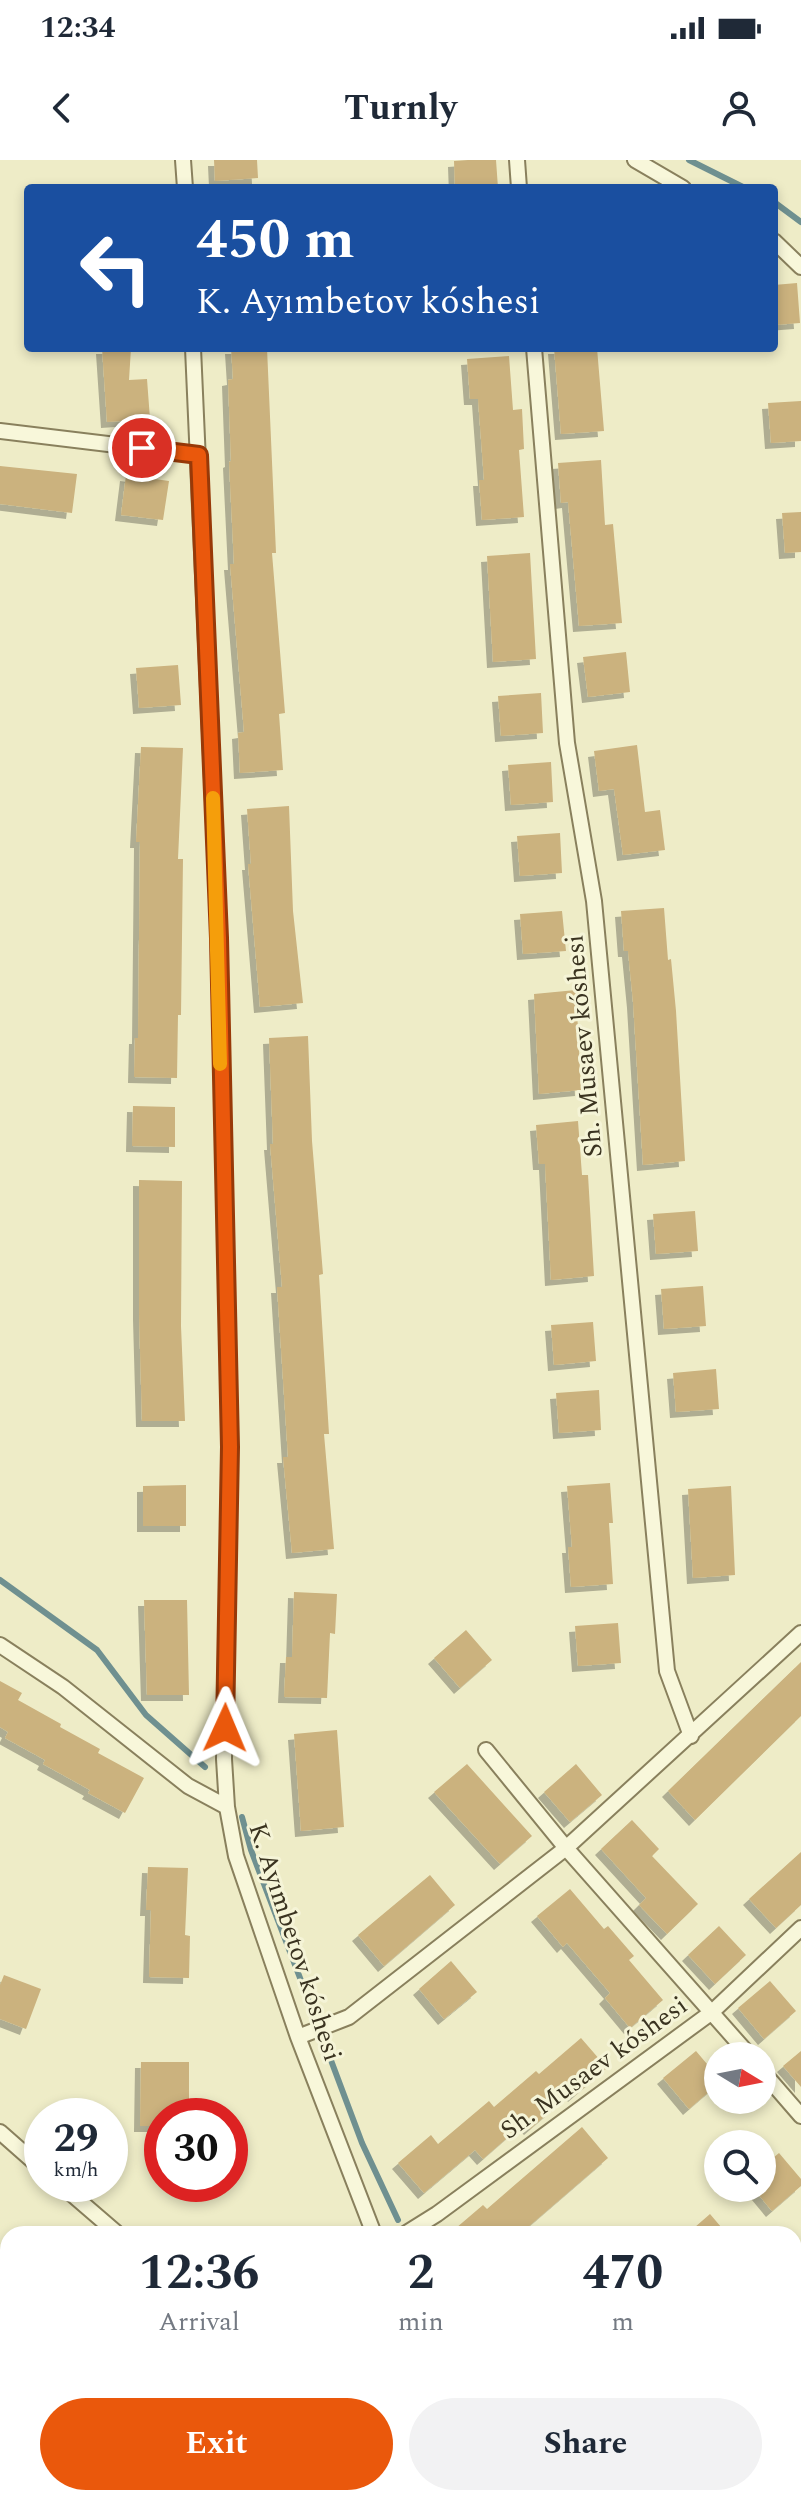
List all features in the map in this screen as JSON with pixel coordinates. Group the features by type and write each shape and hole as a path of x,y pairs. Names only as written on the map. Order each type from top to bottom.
{"street":[{"path":"183,160 185,184"},
{"path":"517,160 519,184"},
{"path":"635,160 676,184"},
{"path":"778,245 801,267"},
{"name":"K. Ayımbetov kóshesi","path":"193,352 219,938 230,1447 224,1759 227,1807 236,1856 298,2037 371,2226"},
{"name":"Sh. Musaev kóshesi","path":"534,352 567,743 594,901 667,1671 691,1736"},
{"path":"0,431 199,455"},
{"path":"298,2037 349,2017 566,1848 801,1633"},
{"path":"0,1645 63,1687 188,1786 227,1807"},
{"path":"486,1750 566,1848 738,2042"},
{"name":"Sh. Musaev kóshesi","path":"418,2226 712,2012 801,1928"},
{"path":"776,2087 801,2116"},
{"path":"0,2132 24,2153"},
{"path":"81,2202 109,2226"}],"building":[{"path":"214,160 257,160 258,178 215,181"},
{"path":"496,160 498,184 455,184 454,161"},
{"path":"797,283 800,323 778,325 778,285"},
{"path":"102,352 131,352 129,380 147,379 150,419 107,422"},
{"path":"231,352 267,352 276,553 272,553 285,713 279,714 283,770 240,773 238,733 244,732 230,564 234,564 228,380 233,379"},
{"path":"554,352 597,352 604,431 561,434"},
{"path":"509,356 513,410 522,409 524,449 519,450 524,517 482,520 479,480 484,480 478,399 470,399 467,359"},
{"path":"801,401 801,441 771,443 768,403"},
{"path":"601,460 605,525 613,524 622,623 579,626 568,502 561,503 558,463"},
{"path":"0,466 77,474 72,513 0,504"},
{"path":"126,475 169,481 163,520 121,515"},
{"path":"801,512 801,552 785,553 782,513"},
{"path":"530,553 536,659 493,662 487,556"},
{"path":"626,652 630,692 588,697 583,657"},
{"path":"178,665 181,705 139,708 136,668"},
{"path":"541,693 543,733 501,736 498,696"},
{"path":"637,745 645,812 660,810 665,850 623,855 614,789 599,791 594,751"},
{"path":"141,747 183,748 178,859 183,859 177,1078 134,1077 135,1038 138,1038 140,842 136,842"},
{"path":"551,762 553,802 511,805 508,765"},
{"path":"289,806 293,911 303,1003 260,1007 248,864 251,864 247,809"},
{"path":"560,833 562,873 520,876 517,836"},
{"path":"664,908 676,1011 685,1161 643,1165 633,1002 621,911"},
{"path":"562,911 566,951 523,954 520,914"},
{"path":"576,990 581,1090 539,1094 534,994"},
{"path":"308,1036 312,1141 323,1274 319,1275 329,1434 324,1434 334,1549 292,1553 283,1457 288,1457 277,1287 282,1287 270,1144 273,1144 269,1038"},
{"path":"133,1106 175,1107 175,1147 132,1146"},
{"path":"578,1121 582,1175 588,1175 594,1276 551,1280 545,1164 539,1164 536,1125"},
{"path":"139,1180 182,1181 181,1326 185,1421 142,1421"},
{"path":"695,1211 698,1251 656,1254 653,1214"},
{"path":"703,1286 706,1326 664,1329 661,1289"},
{"path":"593,1322 596,1361 554,1365 551,1325"},
{"path":"716,1369 719,1409 676,1412 673,1373"},
{"path":"599,1390 601,1430 559,1433 556,1393"},
{"path":"610,1483 613,1584 571,1587 568,1547 572,1547 567,1486"},
{"path":"186,1485 186,1526 143,1526 143,1486"},
{"path":"731,1486 735,1575 693,1578 688,1489"},
{"path":"294,1592 337,1594 335,1634 330,1633 327,1698 284,1697 286,1657 292,1657"},
{"path":"144,1600 187,1600 189,1695 147,1695"},
{"path":"618,1623 621,1663 578,1666 575,1626"},
{"path":"466,1630 492,1660 460,1688 434,1658"},
{"path":"801,1662 801,1716 695,1820 668,1791"},
{"path":"0,1681 22,1693 18,1700 100,1749 98,1753 144,1778 125,1813 88,1793 90,1790 43,1764 45,1760 5,1738 8,1732 0,1727"},
{"path":"337,1730 344,1827 301,1831 294,1734"},
{"path":"467,1764 532,1836 500,1864 434,1792"},
{"path":"576,1764 602,1795 570,1822 544,1792"},
{"path":"632,1820 659,1849 652,1856 698,1904 667,1934 639,1905 646,1898 601,1849"},
{"path":"801,1852 801,1905 776,1928 749,1899"},
{"path":"148,1867 188,1868 185,1935 190,1936 189,1978 149,1977 151,1910 146,1910"},
{"path":"430,1875 455,1905 384,1966 358,1935"},
{"path":"570,1889 604,1929 608,1926 634,1956 629,1960 663,2000 630,2028 605,1998 610,1993 567,1943 563,1947 537,1916"},
{"path":"719,1926 746,1955 715,1984 688,1955"},
{"path":"451,1961 477,1992 444,2019 419,1989"},
{"path":"4,1975 41,1989 26,2029 0,2019 0,1985"},
{"path":"770,1981 796,2011 764,2039 738,2008"},
{"path":"581,2038 607,2068 530,2129 524,2123 483,2159 475,2150 424,2193 398,2163 431,2135 438,2144 489,2101 494,2107"},
{"path":"696,2051 704,2060 704,2096 689,2109 663,2078"},
{"path":"801,2051 801,2087 783,2066"},
{"path":"141,2062 189,2062 189,2098 144,2098 144,2126 140,2126"},
{"path":"582,2127 608,2158 529,2226 458,2226 483,2205 487,2209"},
{"path":"779,2153 801,2179 801,2186 772,2211 765,2202 776,2202 776,2155"},
{"path":"710,2214 720,2226 696,2226"}],"waterway":[{"path":"689,160 737,184"},
{"path":"778,205 801,222"},
{"path":"0,1580 97,1650 146,1715 205,1767"},
{"path":"242,1817 251,1850 310,2004"},
{"path":"323,2039 362,2143 398,2220"}],"slow traffic":[{"path":"213,798 220,1064"}],"route":[{"path":"142,448 199,455 219,938 230,1447 225,1728"}]}
